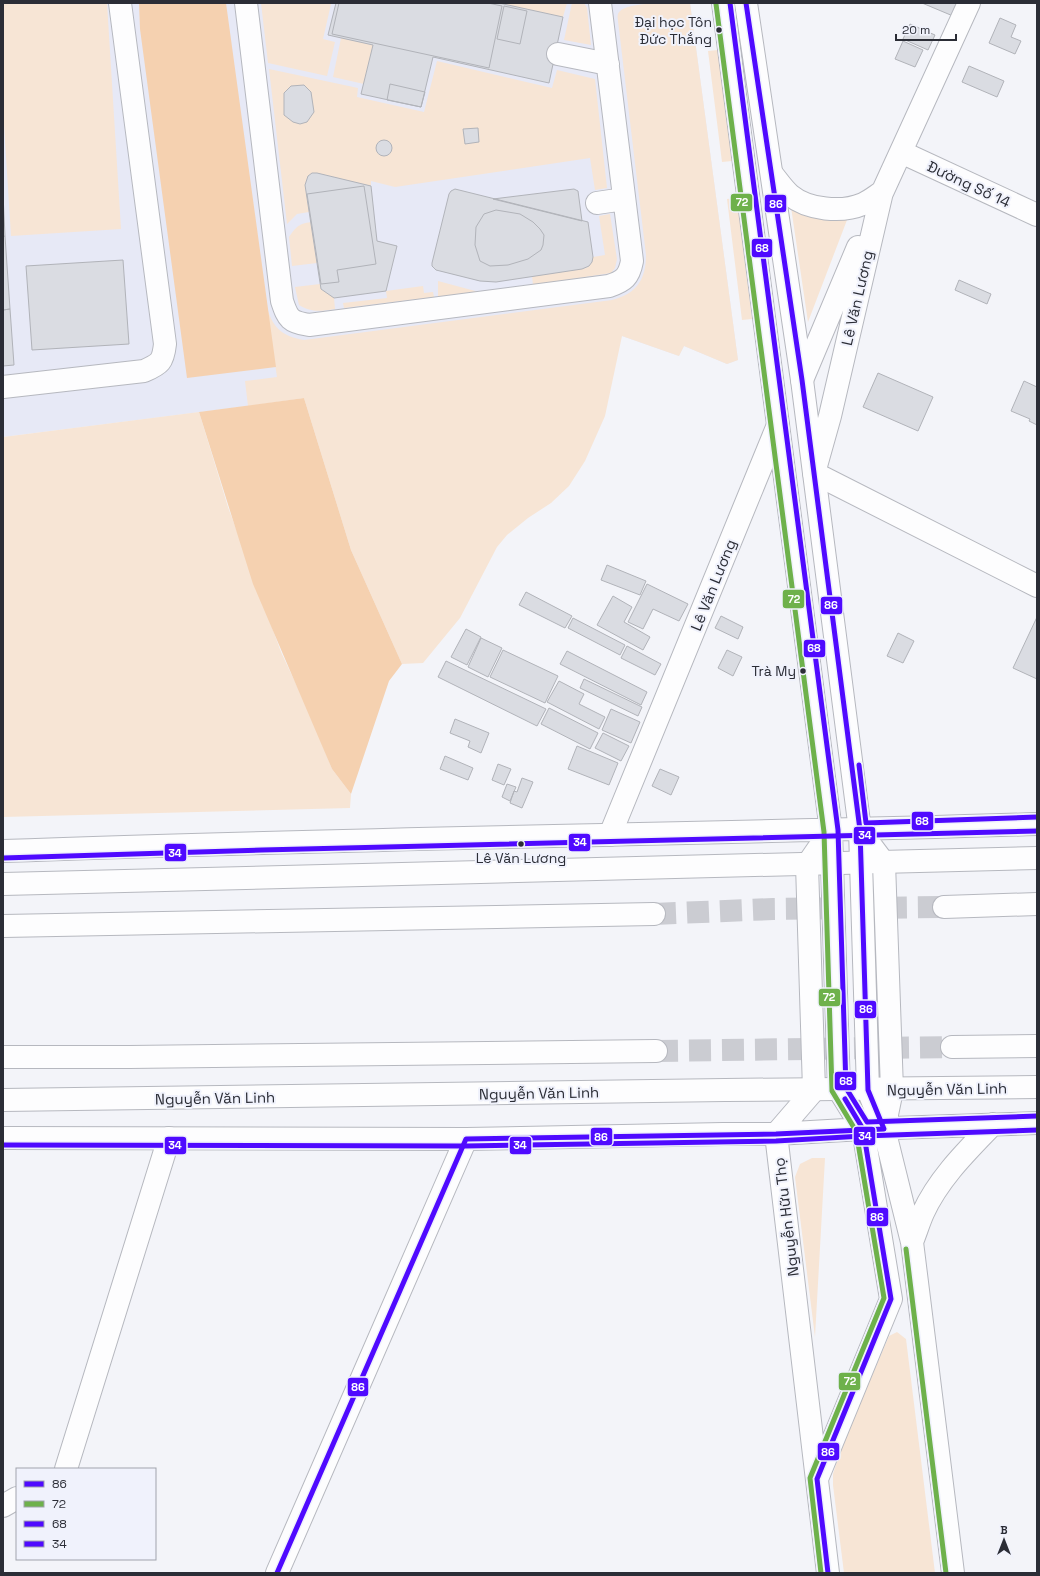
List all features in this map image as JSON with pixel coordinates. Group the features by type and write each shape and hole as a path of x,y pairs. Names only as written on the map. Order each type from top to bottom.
{"main road":[{"path":"3,387 144,371 157,366 164,357 165,344 120,3"},
{"path":"246,3 282,301 287,315 296,323 309,325 609,286 621,282 630,272 632,261 600,3"},
{"name":"Nguyễn Hữu Thọ","path":"723,3 831,831 839,1090 873,1129 912,1242 953,1573"},
{"name":"Nguyễn Hữu Thọ","path":"746,3 802,380 860,830 868,1090 891,1299 817,1479"},
{"name":"Lê Văn Lương","path":"802,380 882,192 969,3"},
{"path":"558,54 608,64"},
{"name":"Đường Số 14","path":"901,152 1037,215"},
{"path":"772,174 791,195 806,204 825,208 845,209 863,204 882,192"},
{"name":"Lê Văn Lương","path":"814,473 830,416 882,192"},
{"path":"597,203 624,199"},
{"name":"Lê Văn Lương","path":"610,834 778,425"},
{"path":"814,473 1037,586"},
{"path":"3,850 610,834 831,831 1037,824"},
{"name":"Nguyễn Hữu Thọ","path":"860,830 884,863 892,1090 873,1129"},
{"path":"776,1134 814,1090 807,865 831,831"},
{"path":"3,884 861,864 1037,858"},
{"path":"944,907 1037,904"},
{"path":"3,926 654,914"},
{"path":"952,1047 1037,1046"},
{"path":"3,1057 656,1051"},
{"name":"Nguyễn Văn Linh","path":"3,1100 1037,1087"},
{"path":"3,1138 466,1139 776,1134 1037,1123"},
{"path":"912,1242 923,1213 936,1190 952,1168 993,1124"},
{"name":"Nguyễn Hữu Thọ","path":"776,1134 828,1573"},
{"path":"66,1468 169,1138"},
{"path":"277,1573 466,1139"},
{"path":"3,1506 16,1499"}],"shaded area":[{"path":"3,3 690,3 738,360 727,364 684,346 679,356 622,336 248,406 3,437"},
{"path":"3,3 107,3 121,229 11,236 3,109"},
{"path":"139,3 226,3 276,367 187,378 140,29"},
{"path":"261,3 331,4 323,39 335,42 327,76 268,63"},
{"path":"567,3 563,17 503,4"},
{"path":"572,3 584,3 587,8 591,45 564,40"},
{"path":"658,3 690,3 738,360 727,364 684,346 679,356 622,336 605,416 585,461 569,486 551,503 528,518 507,535 497,547 460,618 423,663 402,664 351,550 304,398 248,406 245,381 277,377 266,304 271,319 283,333 304,340 612,300 633,290 642,279 646,264 646,255 618,14 620,11 630,6"},
{"path":"341,38 373,45 364,84 333,77"},
{"path":"718,50 732,161 722,162 708,51"},
{"path":"437,61 552,88 557,70 595,79 607,188 595,190 590,158 395,187 371,181 371,186 312,173 308,176 305,185 309,212 297,214 287,224 269,69 358,88 357,97 424,112"},
{"path":"737,198 752,319 742,320 727,199"},
{"path":"791,207 847,220 808,322"},
{"path":"610,214 617,259 615,268 611,273 533,285 532,276 586,268 589,266 593,257 605,255 599,216"},
{"path":"311,222 317,263 292,266 289,237 298,226"},
{"path":"438,281 479,292 438,297"},
{"path":"320,284 321,289 334,298 335,309 321,311 312,310 299,305 295,287"},
{"path":"423,286 424,293 433,292 434,297 344,308 343,303 387,298 386,291"},
{"path":"304,398 351,550 402,664 389,681 351,794 332,769 253,584 199,412"},
{"path":"199,412 228,507 281,652 310,714 332,769 351,794 350,808 3,817 3,437"},
{"path":"812,1158 825,1158 815,1337 795,1177 800,1164"},
{"path":"897,1332 906,1339 935,1573 844,1573 833,1485 833,1474 843,1443 889,1336"}],"building":[{"path":"336,3 499,3 563,17 549,83 433,57 421,107 361,94 373,45 328,35"},
{"path":"339,3 488,3 502,6 489,68 332,34"},
{"path":"922,3 960,3 953,16"},
{"path":"504,6 527,11 520,44 497,39"},
{"path":"1000,18 1016,25 1011,37 1021,41 1015,54 989,43"},
{"path":"910,24 935,35 928,50 903,39"},
{"path":"903,41 923,50 915,67 895,59"},
{"path":"969,66 1004,81 997,97 962,82"},
{"path":"390,84 425,92 421,107 387,100"},
{"path":"304,85 311,92 314,112 307,122 300,124 293,122 284,115 284,93 291,86"},
{"path":"478,128 479,142 465,144 463,129"},
{"path":"384,140 391,145 392,148 387,155 384,156 377,151 376,148 381,141"},
{"path":"312,173 371,186 377,241 397,246 386,291 334,298 321,289 305,185 308,176"},
{"path":"364,186 376,264 337,270 339,282 321,284 307,194"},
{"path":"455,189 588,222 593,257 592,262 589,266 582,269 496,282 480,281 436,270 432,266 432,263 449,194"},
{"path":"574,189 578,191 582,221 493,199"},
{"path":"3,194 5,236 3,237"},
{"path":"496,210 520,214 533,222 544,235 541,250 528,259 508,265 490,266 480,261 475,245 476,227 484,214"},
{"path":"5,236 10,309 3,310 3,237"},
{"path":"123,260 129,344 32,350 26,266"},
{"path":"959,280 991,294 987,304 955,290"},
{"path":"10,309 14,365 3,366 3,310"},
{"path":"878,373 933,397 918,431 863,407"},
{"path":"1024,381 1037,387 1037,425 1029,421 1030,419 1011,411"},
{"path":"607,565 646,581 640,595 601,580"},
{"path":"647,584 688,604 679,621 653,609 643,629 628,622"},
{"path":"526,592 572,616 565,628 519,605"},
{"path":"613,596 632,607 624,622 650,637 643,650 597,625"},
{"path":"721,616 743,627 738,639 715,628"},
{"path":"1037,617 1037,679 1013,668"},
{"path":"573,618 625,645 620,655 568,628"},
{"path":"466,629 481,637 467,665 451,657"},
{"path":"898,633 914,641 903,663 887,656"},
{"path":"481,638 502,648 488,677 468,667"},
{"path":"627,646 661,664 655,675 621,658"},
{"path":"503,650 558,676 545,703 490,677"},
{"path":"727,650 742,657 733,676 718,668"},
{"path":"567,651 647,692 641,705 560,664"},
{"path":"446,661 546,709 537,726 438,677"},
{"path":"584,679 642,707 638,716 580,688"},
{"path":"559,681 584,694 579,704 605,717 599,729 547,702"},
{"path":"549,708 598,733 590,749 541,724"},
{"path":"611,709 640,722 631,743 602,730"},
{"path":"455,719 489,733 481,753 468,747 470,741 450,733"},
{"path":"603,733 629,746 621,761 595,748"},
{"path":"577,746 618,763 609,785 568,769"},
{"path":"445,756 473,768 468,780 440,769"},
{"path":"498,764 511,769 504,785 492,780"},
{"path":"660,769 679,777 671,795 652,786"},
{"path":"522,778 533,782 522,808 510,803 514,791 517,792"},
{"path":"507,784 516,787 510,801 502,797"}],"tunnel":[{"path":"654,914 773,909 944,907"},
{"path":"656,1051 952,1047"}],"transit line":[{"name":"68","path":"730,3 838,830 846,1088 867,1122 1037,1116"},
{"name":"86","path":"277,1573 466,1139 776,1134 884,1129 868,1090 860,830 802,380 746,3"},
{"name":"72","path":"716,4 824,832 832,1091 856,1131 884,1298 810,1478 821,1573"},
{"name":"68","path":"859,765 866,823 1037,817"},
{"name":"34","path":"3,858 262,850 1037,831"},
{"name":"86","path":"828,1573 817,1479 891,1299 863,1129 845,1099"},
{"name":"34","path":"3,1145 466,1146 776,1141 863,1136 1037,1130"},
{"name":"72","path":"906,1249 946,1573"}],"place":[{"name":"Đại học Tôn Đức Thắng","path":"719,30"},
{"name":"Trà My","path":"803,671"},
{"name":"Lê Văn Lương","path":"521,844"}]}
